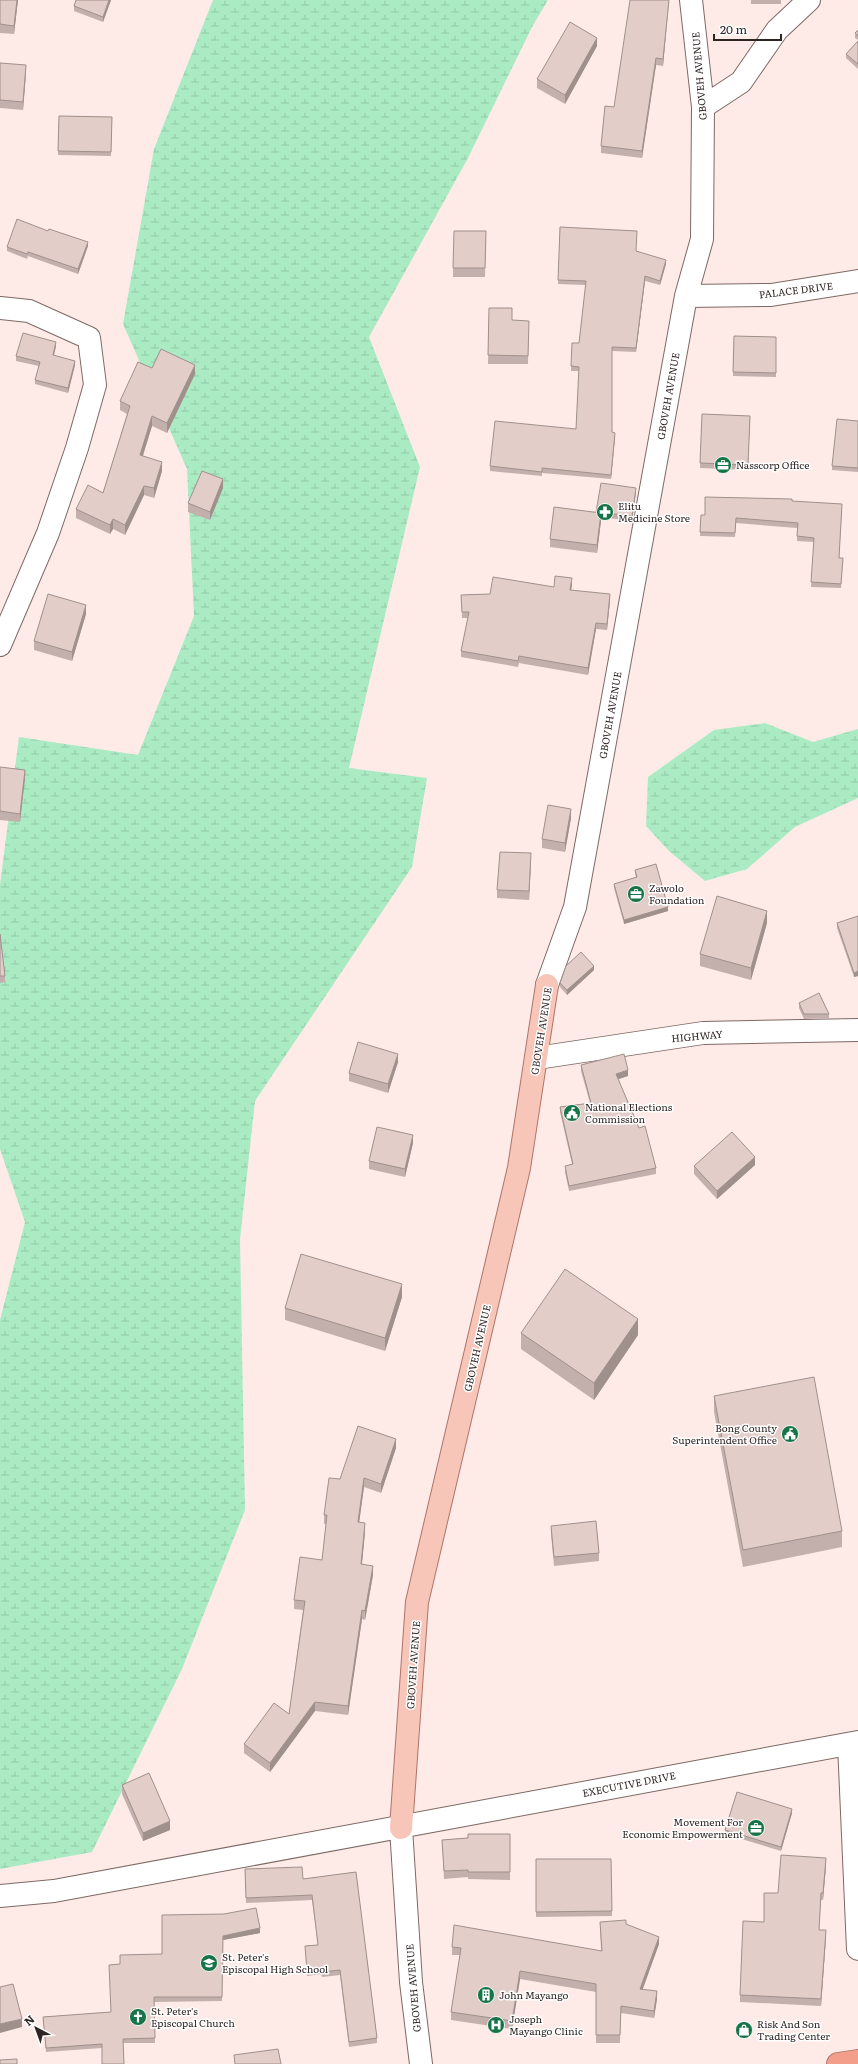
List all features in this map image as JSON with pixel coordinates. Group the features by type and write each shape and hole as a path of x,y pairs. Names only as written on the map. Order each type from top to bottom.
{"highway":[{"path":"838,2064 858,2061"}],"main road":[{"name":"GBOVEH AVENUE","path":"401,1828 417,1602 519,1168 547,986"}],"street":[{"name":"GBOVEH AVENUE","path":"547,986 575,907 686,296 702,239 703,107 691,0"},
{"path":"703,107 741,82 777,30 809,0"},
{"name":"PALACE DRIVE","path":"686,296 771,295 858,281"},
{"path":"0,308 29,311 89,338 95,385 77,448 48,533 0,645"},
{"name":"HIGHWAY","path":"537,1058 703,1033 858,1030"},
{"path":"853,1743 858,1949"},
{"name":"EXECUTIVE DRIVE","path":"0,1896 54,1891 401,1828 853,1743"},
{"name":"GBOVEH AVENUE","path":"401,1828 411,1982 421,2064"}],"green space":[{"path":"213,0 548,0 532,27 468,158 369,337 420,467 349,768 427,778 412,867 255,1101 240,1239 245,1510 182,1669 92,1852 0,1869 0,1320 25,1222 0,1149 0,885 19,737 138,755 194,616 187,469 123,324 154,149"},
{"path":"765,723 813,742 858,729 858,798 795,827 747,869 705,881 669,851 646,826 648,777 714,730"}],"building":[{"path":"0,0 17,0 14,26 0,24"},
{"path":"76,0 109,0 103,17 74,6"},
{"path":"630,0 669,0 663,59 656,58 642,151 601,146 605,106 614,107"},
{"path":"570,22 597,38 565,95 537,79"},
{"path":"858,41 858,64 846,54"},
{"path":"0,63 26,65 23,102 0,100"},
{"path":"59,116 112,117 111,152 58,151"},
{"path":"17,219 48,231 49,229 88,242 78,269 28,252 27,254 7,247"},
{"path":"560,227 637,231 636,251 666,260 660,281 645,276 636,348 612,347 612,432 615,433 611,475 542,468 542,472 490,466 495,421 576,429 579,367 571,366 572,343 579,343 586,281 558,280"},
{"path":"454,231 486,231 485,268 453,268"},
{"path":"489,308 512,308 512,320 529,321 528,356 488,355"},
{"path":"23,333 56,342 53,355 75,361 68,388 35,380 40,362 16,356"},
{"path":"734,336 776,337 776,373 733,372"},
{"path":"161,349 195,365 167,423 152,416 140,455 162,462 154,488 144,486 125,525 113,519 110,525 76,509 88,485 103,493 130,406 120,401 138,362 152,368"},
{"path":"702,414 750,416 748,465 700,463"},
{"path":"837,419 858,421 858,468 832,466"},
{"path":"202,471 223,479 210,512 188,503"},
{"path":"601,483 636,488 632,516 596,512"},
{"path":"705,497 792,499 792,501 842,504 839,558 843,558 841,584 811,582 814,538 797,536 798,523 736,518 735,533 700,532 701,515 705,515"},
{"path":"554,507 601,513 597,545 550,539"},
{"path":"555,576 572,578 570,590 610,594 607,624 596,623 588,668 519,656 518,661 461,651 469,612 462,612 461,595 490,594 493,577 554,587"},
{"path":"48,594 86,605 72,652 34,641"},
{"path":"0,767 25,770 20,814 0,811"},
{"path":"548,805 571,809 565,843 542,839"},
{"path":"500,852 531,853 529,891 497,890"},
{"path":"656,864 668,907 624,920 614,884 637,877 635,870"},
{"path":"717,896 767,911 751,968 700,954"},
{"path":"858,916 858,971 854,973 837,923"},
{"path":"0,934 5,976 0,976"},
{"path":"581,952 594,966 567,990 560,983 566,966"},
{"path":"819,993 829,1014 804,1014 799,1003"},
{"path":"358,1042 398,1054 388,1084 349,1073"},
{"path":"624,1054 628,1070 616,1074 639,1128 645,1126 656,1168 569,1186 565,1166 573,1164 560,1107 591,1103 581,1065"},
{"path":"377,1127 413,1135 405,1169 369,1161"},
{"path":"732,1132 755,1157 717,1191 694,1166"},
{"path":"301,1254 402,1284 385,1338 285,1308"},
{"path":"565,1269 638,1319 594,1383 521,1333"},
{"path":"814,1377 842,1531 743,1550 714,1396"},
{"path":"358,1426 396,1439 381,1484 364,1478 358,1522 365,1523 361,1564 373,1566 365,1611 362,1610 348,1706 315,1702 270,1763 244,1744 274,1703 289,1714 305,1601 294,1600 300,1557 322,1560 327,1515 324,1515 329,1478 340,1479"},
{"path":"596,1521 599,1553 554,1557 551,1526"},
{"path":"149,1773 170,1821 143,1833 122,1785"},
{"path":"737,1792 792,1809 781,1847 725,1830"},
{"path":"468,1834 510,1834 510,1872 468,1872 468,1870 444,1871 442,1840 468,1838"},
{"path":"781,1855 826,1858 823,1893 821,1893 819,1930 826,1930 821,1999 740,1995 743,1921 764,1922 764,1893 778,1893"},
{"path":"536,1859 611,1859 612,1911 536,1912"},
{"path":"302,1867 303,1879 356,1872 377,2038 349,2042 340,1970 322,1972 321,1969 307,1970 305,1946 318,1945 312,1895 246,1898 245,1869"},
{"path":"256,1908 260,1928 223,1936 222,1997 154,1997 155,2038 123,2039 124,2064 102,2064 102,2044 46,2048 43,2017 111,2012 109,1965 120,1964 120,1955 162,1954 162,1915 224,1914"},
{"path":"626,1920 626,1924 659,1937 640,1989 657,1991 654,2011 621,2006 620,2035 596,2035 596,1984 520,1971 512,2021 451,2012 461,1948 452,1947 454,1925 602,1951 600,1922"},
{"path":"13,1984 22,2019 0,2024 0,1987"},
{"path":"278,2049 281,2064 235,2064 234,2055"},
{"path":"17,2059 17,2064 0,2064 0,2060"}],"place":[{"name":"Nasscorp Office","path":"723,465"},
{"name":"Elitu Medicine Store","path":"605,512"},
{"name":"Zawolo Foundation","path":"636,894"},
{"name":"National Elections Commission","path":"572,1113"},
{"name":"Bong County Superintendent Office","path":"790,1434"},
{"name":"Movement For Economic Empowerment","path":"756,1828"},
{"name":"St. Peter's Episcopal High School","path":"209,1963"},
{"name":"John Mayango","path":"486,1995"},
{"name":"St. Peter's Episcopal Church","path":"138,2017"},
{"name":"Joseph Mayango Clinic","path":"496,2025"},
{"name":"Risk And Son Trading Center","path":"744,2030"}]}
